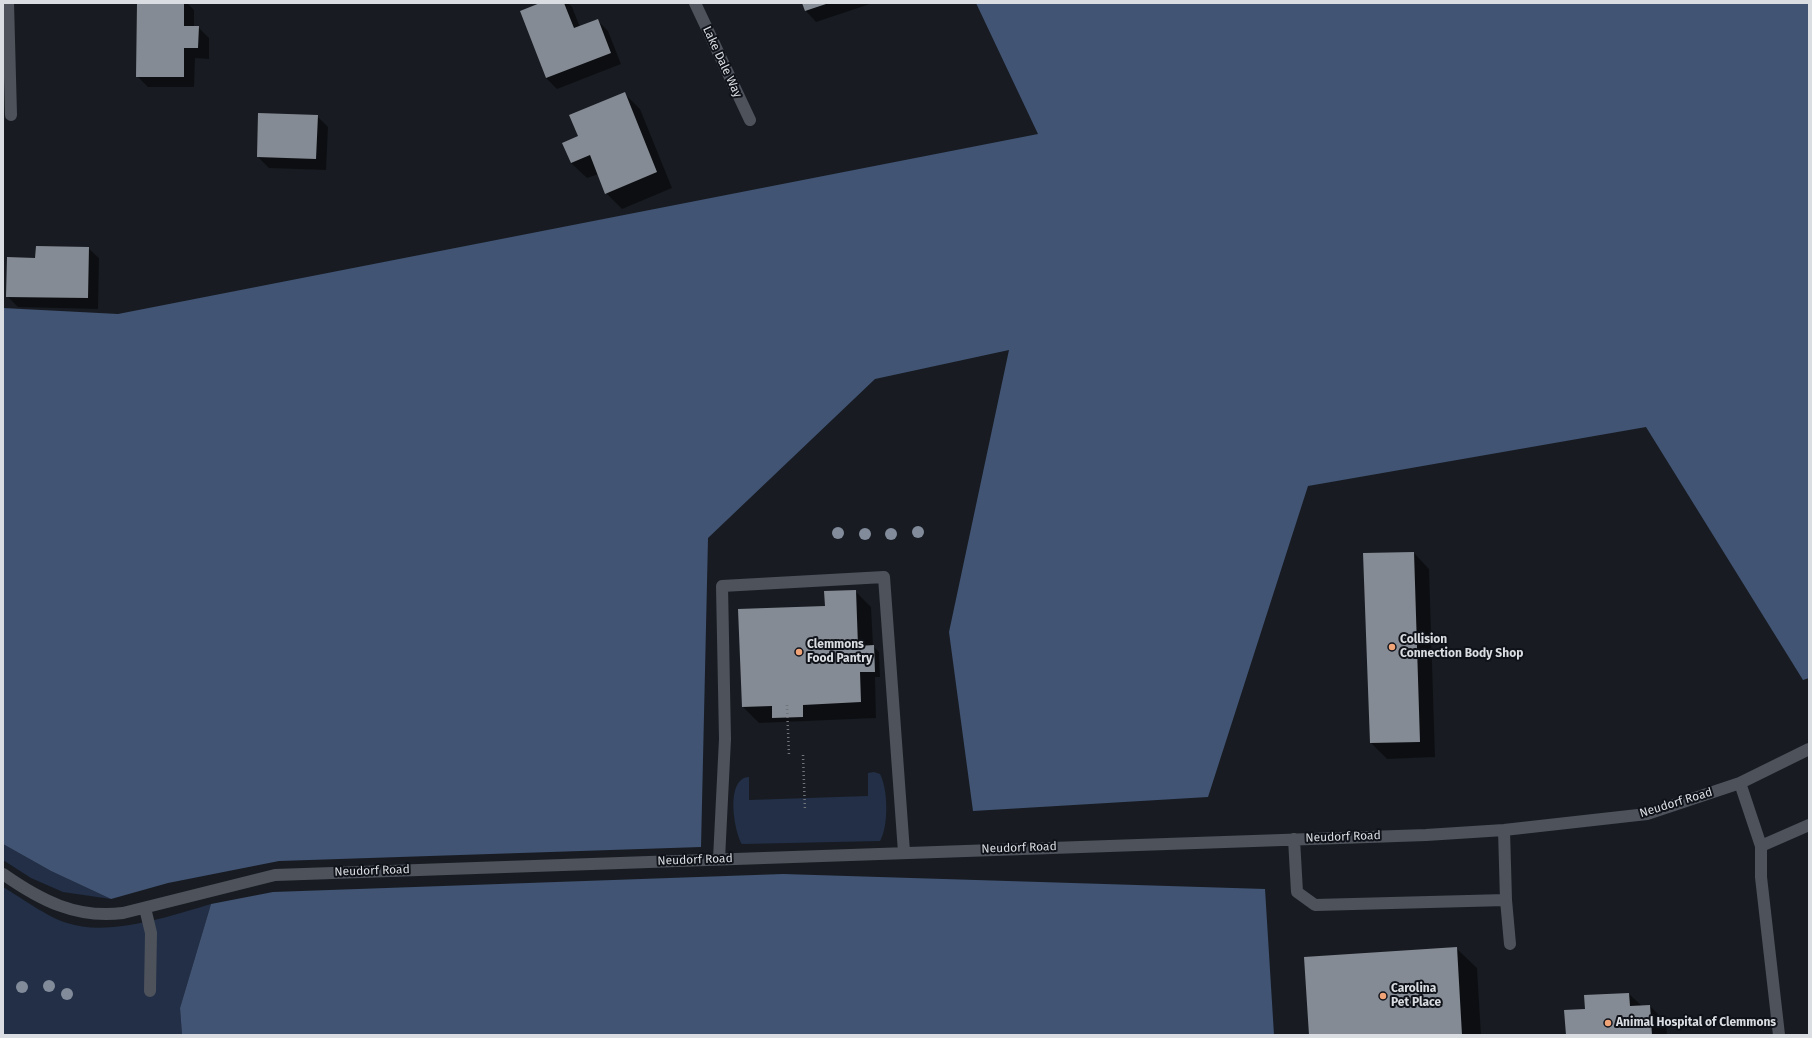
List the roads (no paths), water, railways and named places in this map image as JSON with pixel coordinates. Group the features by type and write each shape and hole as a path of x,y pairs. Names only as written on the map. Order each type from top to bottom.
{"street":[{"path":"8,3 11,115"},
{"name":"Lake Dale Way","path":"695,3 750,120"},
{"path":"719,859 725,739 722,586 884,577 904,852"},
{"name":"Neudorf Road","path":"3,874 19,885 62,908 83,914 105,916 145,908 275,875 1168,842 1294,839 1504,830 1647,814 1740,783 1809,749"},
{"path":"1740,783 1761,846 1761,878 1779,1035"},
{"path":"1761,846 1809,825"},
{"path":"1504,830 1506,900 1510,944"},
{"path":"1294,839 1297,892 1315,905 1506,900"},
{"path":"145,908 151,933 150,992"}],"place":[{"name":"Collision Connection Body Shop","path":"1392,647"},
{"name":"Clemmons Food Pantry","path":"799,652"},
{"name":"Carolina Pet Place","path":"1383,996"},
{"name":"Animal Hospital of Clemmons","path":"1608,1023"}]}
